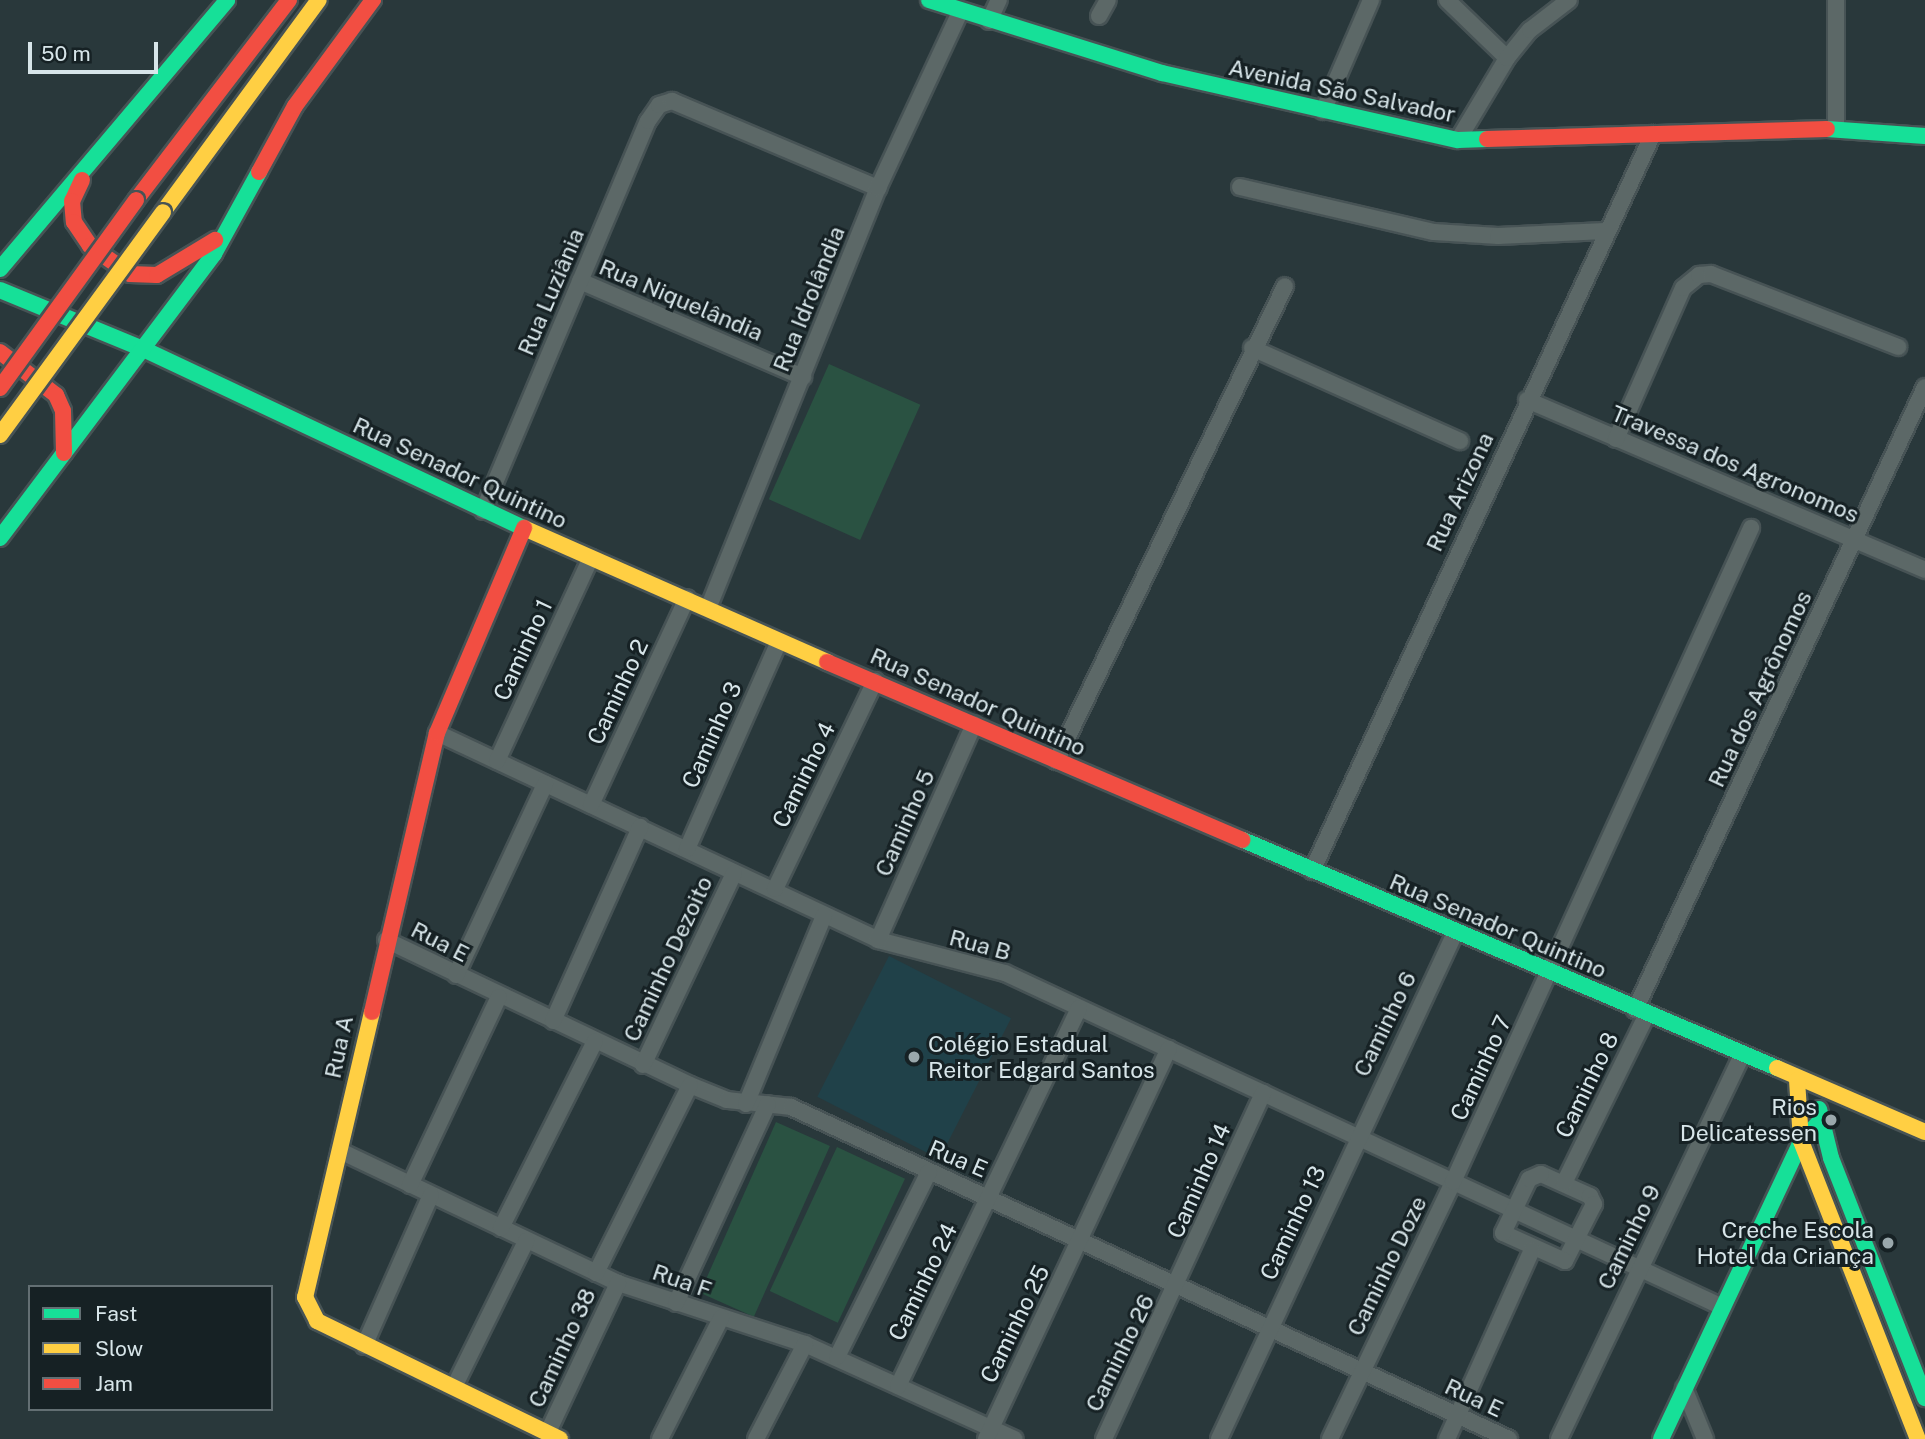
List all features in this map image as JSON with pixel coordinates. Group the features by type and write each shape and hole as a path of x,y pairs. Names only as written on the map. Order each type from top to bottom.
{"main road":[{"path":"0,269 100,146 227,0"},
{"path":"0,388 136,200 289,0"},
{"path":"0,435 319,0"},
{"path":"0,538 143,349 226,232 295,106 373,0"},
{"name":"Avenida São Salvador","path":"929,0 960,12 1162,73 1458,140 1836,129 1925,136"},
{"path":"100,146 72,209 90,246 107,260 130,274 157,275 191,259 226,232"},
{"path":"12,254 8,275 19,299"},
{"name":"Rua Senador Quintino","path":"0,290 143,349 483,511 709,606 779,641 1797,1080 1925,1132"},
{"path":"98,331 115,357 117,381"},
{"path":"0,352 56,395 63,411 64,453"},
{"name":"Rua A","path":"524,528 437,733 386,940 306,1297 317,1321 554,1436"},
{"path":"1797,1080 1801,1141 1918,1439"},
{"path":"1815,1087 1831,1158 1925,1398"},
{"path":"1661,1439 1720,1306 1801,1141 1821,1120"},
{"path":"1741,1264 1794,1191 1805,1189 1823,1198"},
{"path":"1875,1331 1895,1324"}],"street":[{"path":"989,21 999,0"},
{"path":"1099,16 1108,0"},
{"path":"1322,111 1371,0"},
{"path":"1447,0 1507,58"},
{"path":"1458,140 1507,58 1530,30 1569,0"},
{"path":"1836,0 1836,129"},
{"name":"Rua Idrolândia","path":"709,606 878,188 960,12"},
{"name":"Rua Luziânia","path":"483,511 648,121 659,105 672,101 878,188"},
{"name":"Rua Arizona","path":"1312,871 1605,231 1653,134"},
{"path":"1240,187 1434,232 1498,236 1605,231"},
{"path":"1616,439 1683,288 1699,275 1711,274 1899,347"},
{"name":"Rua Niquelândia","path":"580,281 803,376"},
{"path":"1056,761 1252,348 1285,286"},
{"path":"1252,348 1460,441"},
{"name":"Rua dos Agrônomos","path":"1641,1012 1925,387"},
{"name":"Travessa dos Agronomos","path":"1527,400 1925,570"},
{"name":"Caminho 7","path":"1453,1182 1751,528"},
{"name":"Caminho 1","path":"497,761 591,558"},
{"name":"Caminho 2","path":"591,805 687,598"},
{"name":"Caminho 3","path":"687,849 779,641"},
{"name":"Caminho 4","path":"775,889 875,681"},
{"name":"Caminho 5","path":"878,940 974,724"},
{"name":"Rua B","path":"437,733 734,873 775,889 824,916 878,940 1005,973 1579,1240"},
{"path":"456,975 545,784"},
{"path":"553,1021 640,827"},
{"name":"Caminho Dezoito","path":"643,1065 734,873"},
{"path":"746,1104 824,916"},
{"name":"Caminho 6","path":"1357,1136 1455,933"},
{"name":"Rua E","path":"386,940 499,997 690,1085 746,1104 791,1107 1509,1439"},
{"path":"410,1185 499,997"},
{"name":"Caminho 24","path":"898,1386 1079,1008"},
{"name":"Caminho 8","path":"1566,1180 1641,1012"},
{"path":"501,1228 594,1041"},
{"name":"Caminho 25","path":"988,1433 1169,1049"},
{"name":"Caminho 9","path":"1559,1439 1742,1056"},
{"path":"596,1273 690,1085"},
{"name":"Caminho 14","path":"1178,1287 1263,1093"},
{"path":"676,1303 768,1104"},
{"name":"Caminho 13","path":"1219,1439 1357,1136"},
{"name":"Rua F","path":"340,1151 618,1283 805,1344 898,1386 988,1433 1014,1439"},
{"path":"837,1357 929,1172"},
{"path":"1534,1175 1566,1180 1590,1196 1594,1204 1579,1240 1565,1261 1532,1250 1503,1233 1510,1208 1534,1175"},
{"name":"Caminho Doze","path":"1330,1439 1453,1182"},
{"path":"364,1346 431,1195"},
{"path":"1579,1240 1640,1266 1720,1306"},
{"path":"454,1387 526,1241"},
{"path":"1447,1439 1532,1250"},
{"name":"Caminho 38","path":"554,1436 618,1283"},
{"name":"Caminho 26","path":"1104,1439 1178,1287"},
{"path":"660,1439 721,1318"},
{"path":"756,1439 805,1344"},
{"path":"1684,1388 1705,1439"}],"shaded area":[{"name":"Colégio Estadual Reitor Edgard Santos","path":"889,956 1011,1018 939,1159 817,1097"}],"green space":[{"path":"829,364 920,405 860,540 769,499"},
{"path":"776,1122 830,1146 754,1317 700,1293"},
{"path":"837,1147 905,1179 838,1323 770,1291"}],"traffic: fast":[{"path":"0,269 227,0"},
{"path":"929,0 1162,73 1458,140 1487,139"},
{"path":"1827,129 1925,136"},
{"path":"0,538 214,254 259,172"},
{"path":"0,290 143,349 526,529"},
{"path":"1243,840 1777,1068"},
{"path":"1819,1109 1831,1158 1925,1398"},
{"path":"1661,1439 1801,1141 1821,1120"}],"traffic: slow":[{"path":"163,212 319,0"},
{"path":"0,435 163,212"},
{"path":"526,529 827,662"},
{"path":"372,1012 305,1297 317,1321 560,1439"},
{"path":"1777,1068 1925,1132"},
{"path":"1797,1080 1801,1141 1918,1439"}],"traffic: jam":[{"path":"136,200 289,0"},
{"path":"259,172 295,106 373,0"},
{"path":"1487,139 1827,129"},
{"path":"82,180 72,201 74,222 90,246 130,274 157,275 215,240"},
{"path":"0,388 136,200"},
{"path":"0,352 56,395 63,411 64,453"},
{"path":"372,1012 437,733 524,528"},
{"path":"827,662 1243,840"}],"place":[{"name":"Colégio Estadual Reitor Edgard Santos","path":"914,1057"},
{"name":"Rios Delicatessen","path":"1831,1120"},
{"name":"Creche Escola Hotel da Criança","path":"1888,1243"}]}
